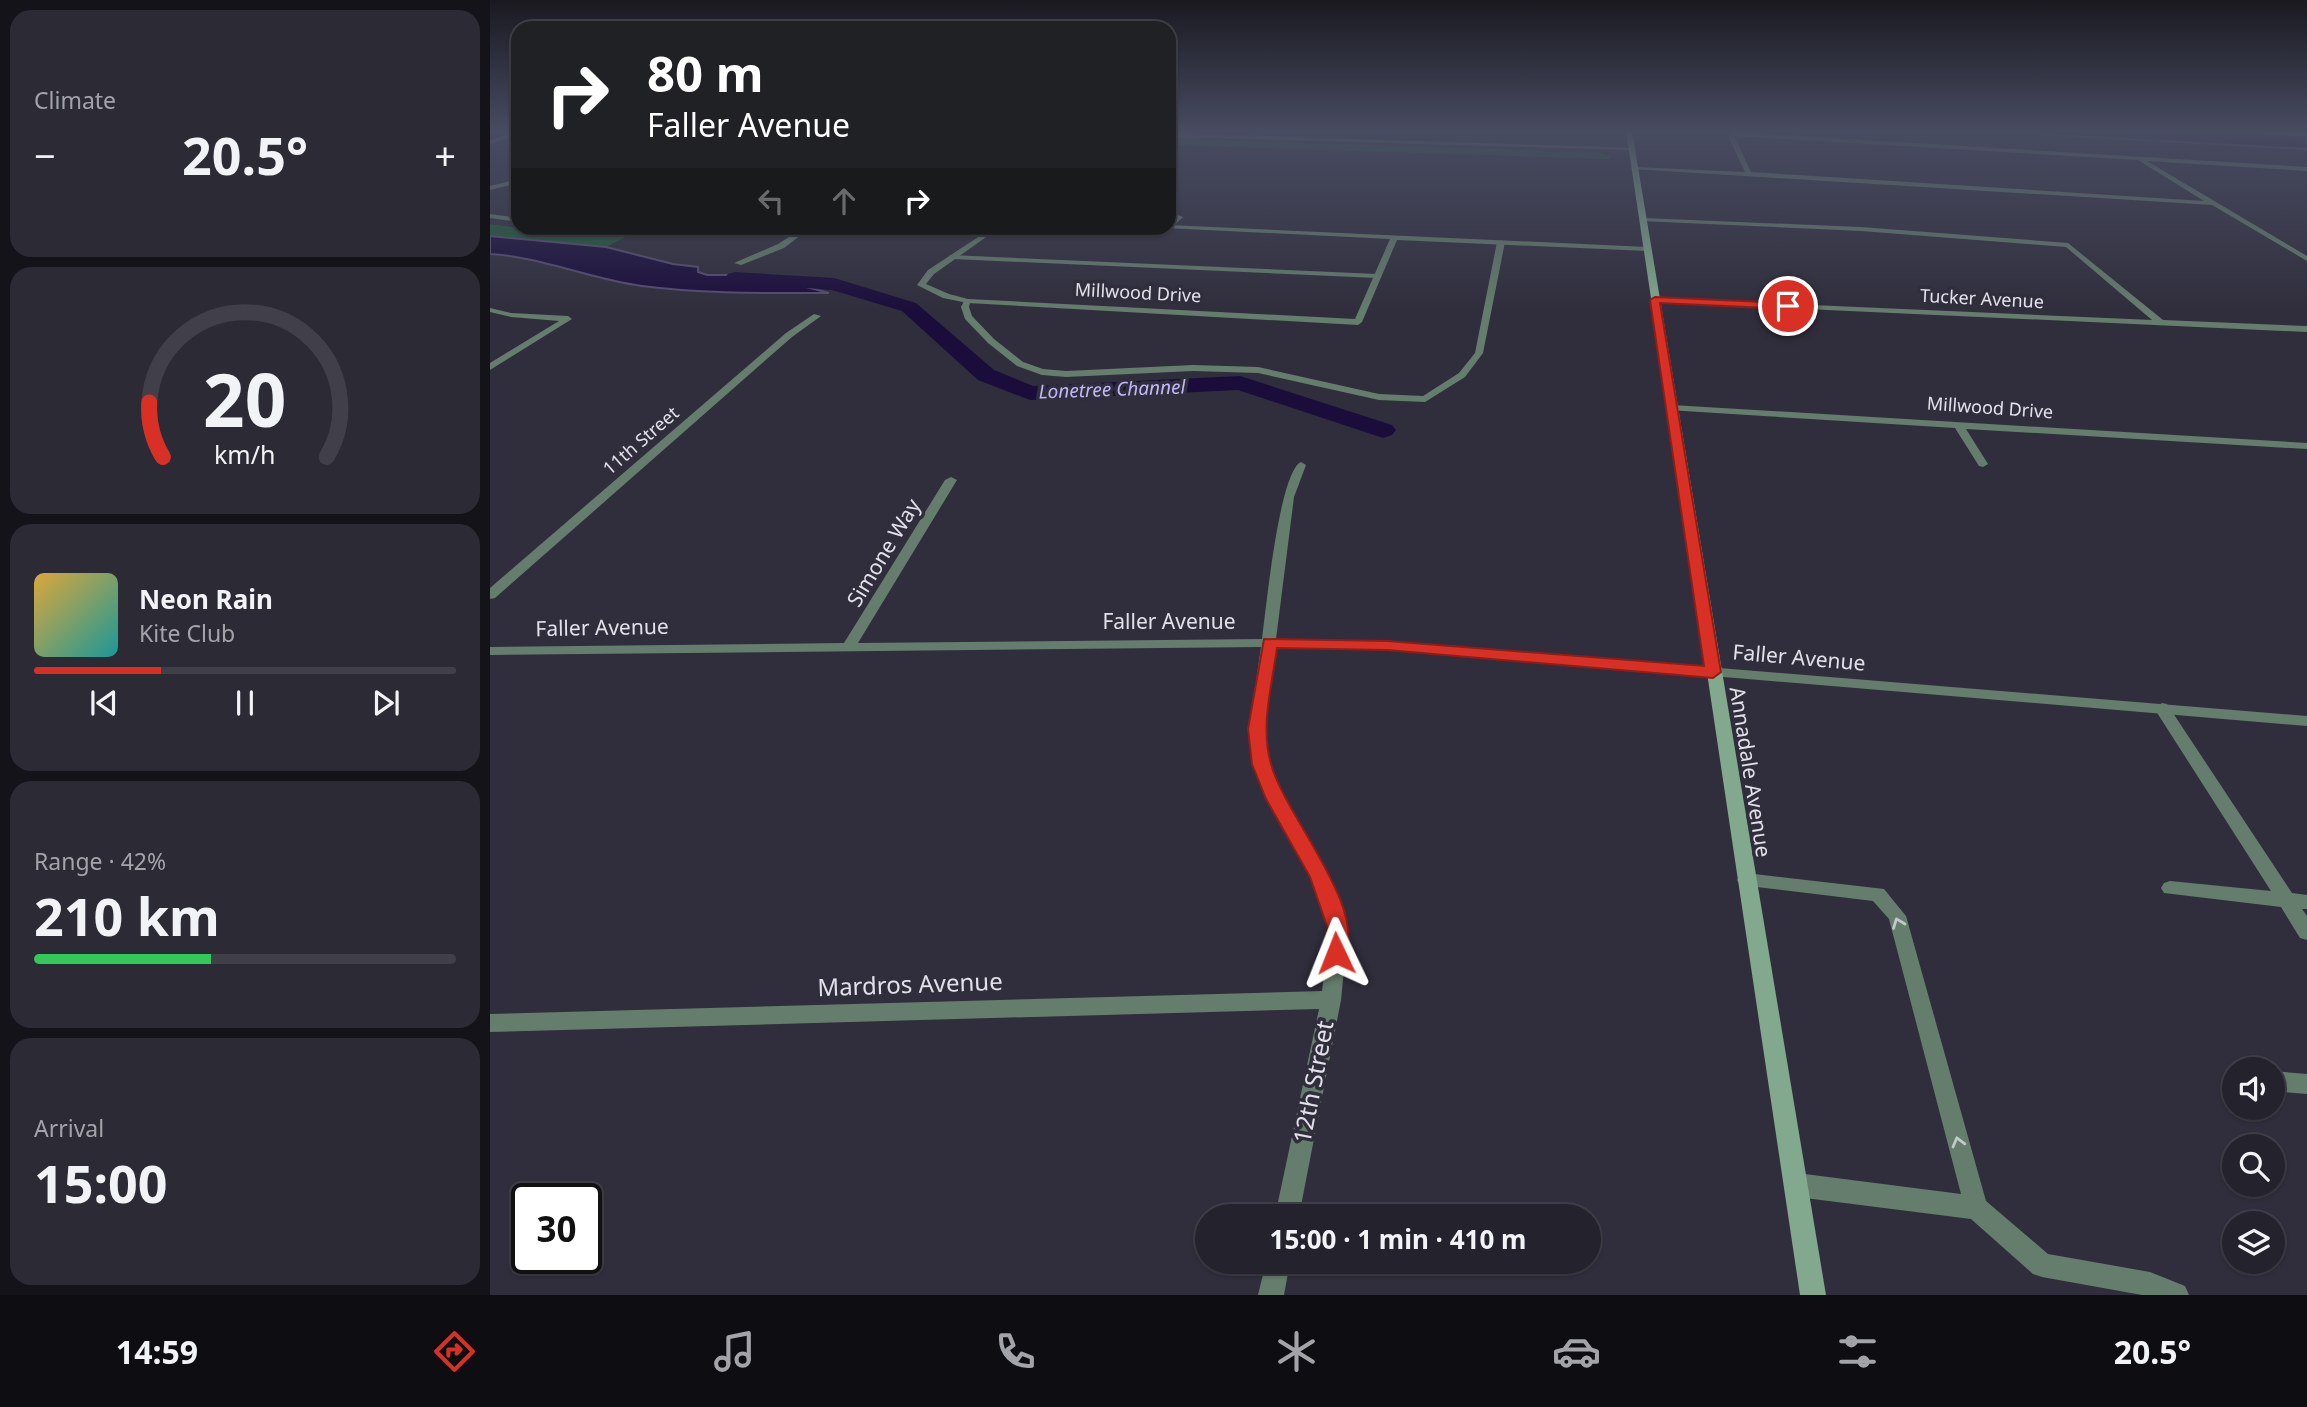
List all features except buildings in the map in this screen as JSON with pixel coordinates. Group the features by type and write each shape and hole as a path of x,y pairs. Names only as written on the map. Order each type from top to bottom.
{"street":[{"name":"Annadale Avenue","path":"1639,191 1813,1295"},
{"path":"2034,191 2213,203"},
{"path":"2193,191 2307,259"},
{"path":"490,216 511,219"},
{"path":"1643,220 1861,229 2068,245 2161,323"},
{"path":"1176,227 1647,249"},
{"path":"738,263 781,246 797,235"},
{"name":"Millwood Drive","path":"986,235 931,272 921,285 946,296 968,301 1358,322 1395,237"},
{"path":"968,301 965,307 968,317 978,330 1020,365 1042,372 1090,374 1244,369 1295,376 1378,397 1425,399 1462,375 1479,353 1501,242"},
{"path":"953,257 1377,276"},
{"name":"Tucker Avenue","path":"1655,300 2307,330"},
{"path":"490,310 511,315 568,319 490,367"},
{"name":"11th Street","path":"490,595 789,335 817,316"},
{"name":"Millwood Drive","path":"1672,408 2305,447"},
{"path":"1958,424 1983,464"},
{"name":"12th Street","path":"1289,1204 1331,1000 1339,929 1320,876 1276,799 1261,764 1257,729 1288,497 1301,465"},
{"name":"Simone Way","path":"850,645 951,480"},
{"name":"Faller Avenue","path":"490,651 850,645 1269,643 1387,646 2307,720"},
{"path":"2162,708 2307,932"},
{"path":"1746,880 1878,894 1897,916 1976,1208"},
{"path":"2170,888 2307,902"},
{"name":"Mardros Avenue","path":"490,1023 1331,1000"},
{"path":"2285,1081 2307,1084"},
{"path":"1797,1185 1976,1208 2042,1265 2150,1284 2176,1295"},
{"path":"1271,1295 1275,1274"}],"green space":[{"path":"490,224 511,227 511,235 629,235 606,247 490,236"}],"shaded area":[{"path":"490,236 606,247 673,264 698,267 698,272 707,275 761,275 829,293 712,292 642,286 528,259 490,254"}],"waterway":[{"name":"Lonetree Channel","path":"735,278 834,284 909,307 986,375 1030,393 1240,383 1383,430"}],"route":[{"path":"1336,953 1339,929 1320,876 1276,799 1261,764 1257,729 1269,643 1439,649 1713,672 1655,300 1788,306"}]}
